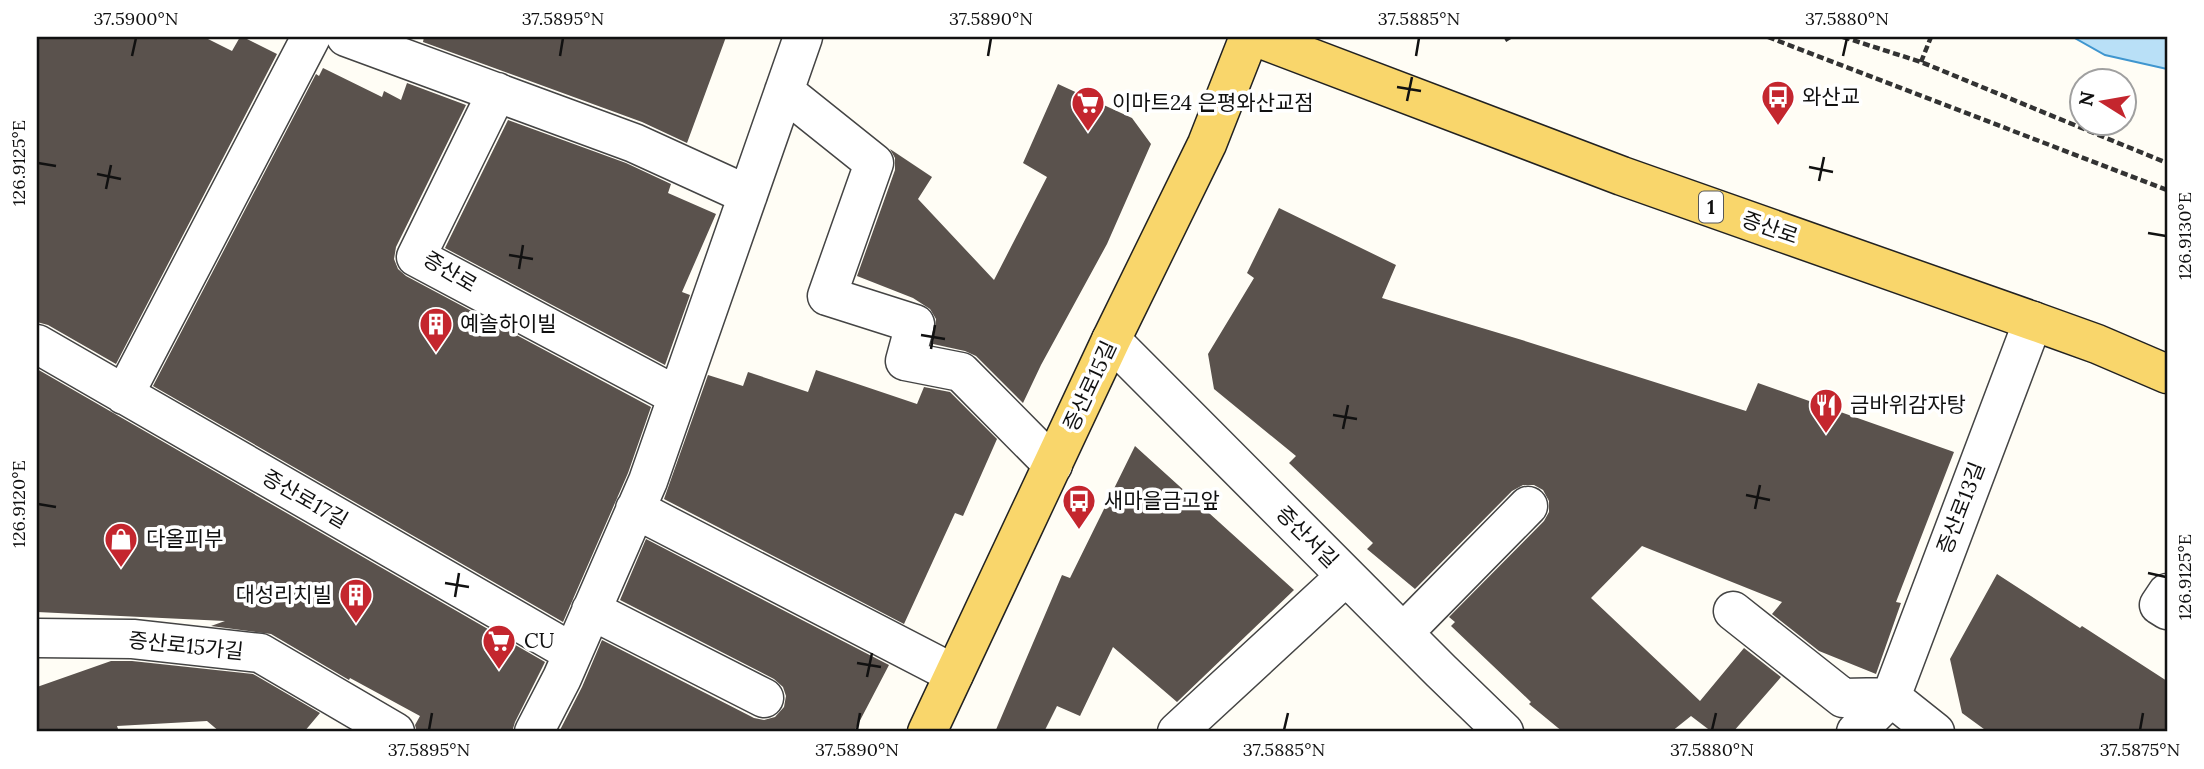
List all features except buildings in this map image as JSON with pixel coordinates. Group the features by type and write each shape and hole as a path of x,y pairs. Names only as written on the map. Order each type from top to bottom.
{"main road":[{"name":"증산로15길","path":"927,732 1111,340 1207,144 1249,37"},
{"name":"증산로","path":"1256,37 1622,176 2097,344 2167,374"}],"street":[{"path":"124,395 311,37"},
{"path":"346,37 634,143 748,195"},
{"path":"534,732 573,653 648,481 803,37"},
{"path":"784,91 874,163 827,296 915,324 905,361 961,372 1053,465"},
{"name":"증산로","path":"497,92 416,257 677,396"},
{"name":"증산로13길","path":"1856,732 1891,697 2033,321"},
{"name":"증산서길","path":"1111,340 1504,732"},
{"name":"증산로17길","path":"37,344 573,653"},
{"path":"1404,633 1528,506"},
{"path":"635,509 954,674"},
{"path":"1177,732 1346,576"},
{"path":"2167,593 2160,605 2167,610"},
{"path":"591,610 764,698"},
{"path":"1733,611 1843,698 1891,697 1935,732"},
{"name":"증산로15가길","path":"37,638 133,639 260,653 349,722 395,732"}],"path":[{"path":"1768,37 2167,190"},
{"path":"1843,37 1921,62 2167,163"},
{"path":"1921,62 1931,37"}],"water":[{"path":"2073,37 2167,37 2167,69 2105,55"}],"place":[{"name":"와산교","path":"1778,127"},
{"name":"이마트24 은평와산교점","path":"1088,133"},
{"name":"예솔하이빌","path":"436,354"},
{"name":"금바위감자탕","path":"1826,435"},
{"name":"새마을금고앞","path":"1079,531"},
{"name":"다올피부","path":"121,569"},
{"name":"대성리치빌","path":"356,625"},
{"name":"CU","path":"499,671"}]}
